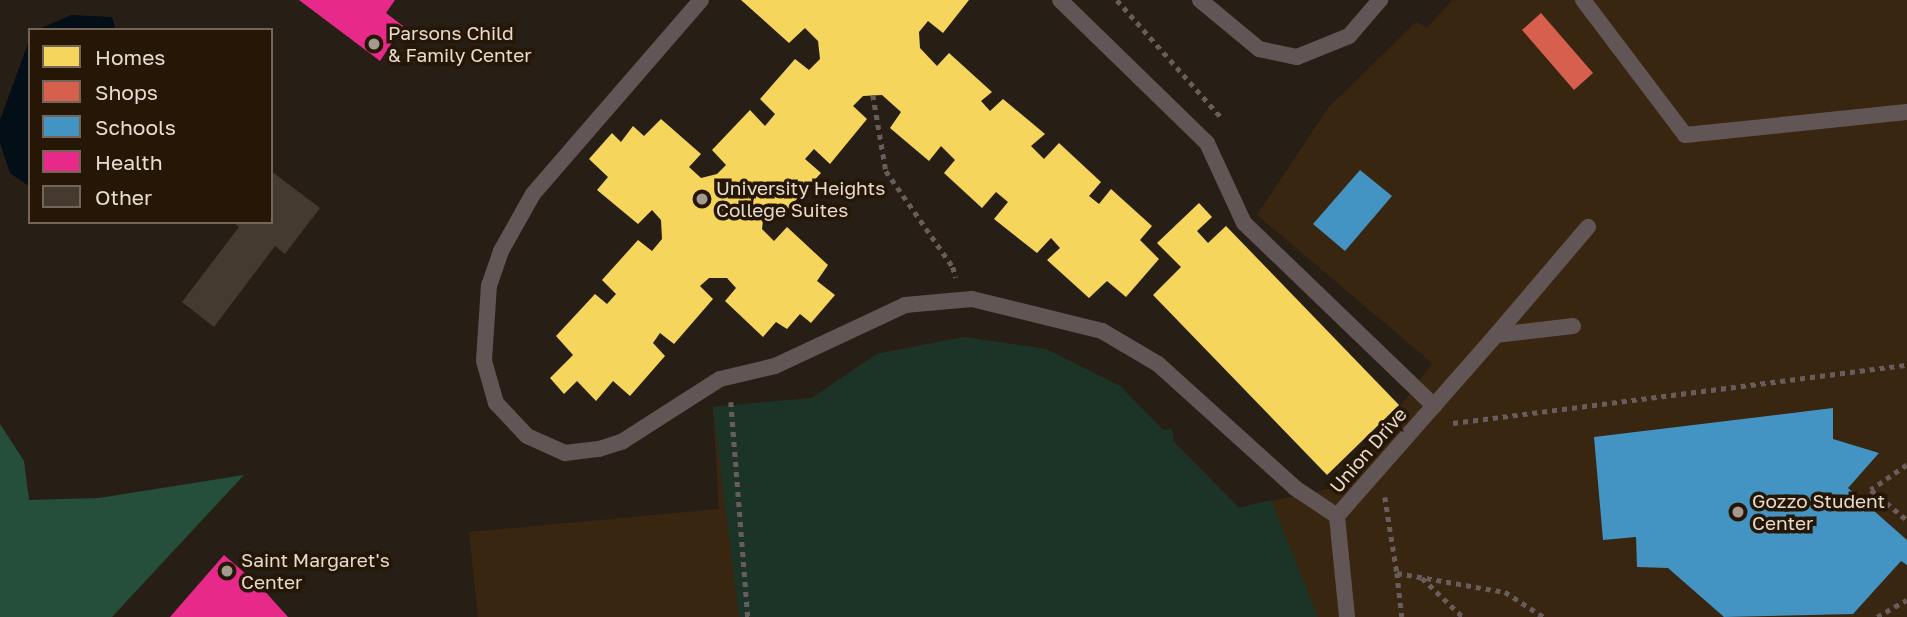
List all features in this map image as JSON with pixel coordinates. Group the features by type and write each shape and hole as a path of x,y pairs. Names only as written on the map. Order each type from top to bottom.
{"lane":[{"path":"701,0 519,215 489,285 484,361 488,386 508,419 546,447 565,453 623,441 729,377 775,366 905,304 962,300 1101,331 1158,364 1295,488 1337,516"},
{"path":"1060,0 1195,130 1216,160 1229,198 1244,223 1434,406"},
{"path":"1200,0 1259,49 1297,57 1349,36 1380,0"},
{"path":"1583,0 1685,135 1907,112"},
{"name":"Union Drive","path":"1347,617 1337,516 1588,227"},
{"path":"1496,335 1573,326"}],"path":[{"path":"1117,0 1222,119 1216,160"},
{"path":"873,95 886,171 953,267 962,300"},
{"path":"1443,432 1451,424 1907,366"},
{"path":"729,377 748,617"},
{"path":"1907,464 1871,490 1907,520"},
{"path":"1393,487 1385,496 1402,617"},
{"path":"1397,573 1506,592 1544,617"},
{"path":"1421,577 1463,617"},
{"path":"1877,617 1907,600"}],"shaded area":[{"path":"1452,0 1907,0 1907,617 478,617 469,532 719,509 713,407 812,398 877,354 964,337 1046,349 1120,386 1239,508 1342,486 1432,363 1257,215 1328,108 1416,22 1427,28"},
{"path":"71,15 112,17 115,28 42,28"},
{"path":"28,43 28,186 10,173 0,143 0,120"}],"green space":[{"path":"964,337 1046,349 1120,386 1163,430 1172,429 1174,442 1239,508 1271,500 1318,617 739,617 713,407 812,398 877,354"},
{"path":"0,424 24,461 29,500 99,498 244,475 112,617 0,617"}],"building: Homes":[{"name":"University Heights College Suites","path":"741,0 969,0 943,33 928,21 919,32 920,48 937,66 949,53 992,92 981,101 990,111 1003,99 1045,134 1031,146 1044,159 1059,143 1101,182 1089,196 1099,204 1111,189 1152,226 1140,240 1159,259 1126,297 1107,281 1089,298 1047,260 1060,248 1051,238 1037,253 994,219 1008,202 996,192 982,208 944,173 955,160 941,146 929,161 890,128 901,112 882,95 863,96 853,106 867,119 830,164 814,149 805,159 821,173 784,213 772,204 764,212 762,229 774,241 787,227 828,265 817,281 835,295 811,323 800,314 787,329 776,322 763,337 725,301 736,288 727,278 709,278 700,286 713,299 674,344 660,333 653,343 665,356 630,396 613,381 596,401 577,381 564,394 550,378 573,355 556,336 595,294 607,304 616,294 602,280 638,240 652,251 662,239 661,220 652,210 638,224 597,190 608,177 589,159 612,133 621,142 633,126 644,136 661,119 701,154 689,167 701,178 717,174 726,165 712,150 750,110 765,126 775,114 760,99 795,59 809,70 820,59 818,41 805,28 789,43"},
{"path":"1199,203 1212,217 1197,231 1208,243 1226,226 1399,405 1327,475 1153,295 1181,267 1157,243"}],"building: Shops":[{"path":"1541,13 1593,73 1574,90 1522,30"}],"building: Schools":[{"path":"1360,170 1392,196 1345,251 1313,224"},
{"name":"Gozzo Student Center","path":"1833,408 1833,439 1879,453 1848,488 1907,540 1907,565 1901,561 1853,614 1724,617 1668,568 1637,567 1636,537 1603,540 1594,437"}],"building: Health":[{"name":"Parsons Child & Family Center","path":"299,0 395,0 386,13 403,26 380,61"},
{"name":"Saint Margaret's Center","path":"224,555 261,587 288,617 170,617"}],"building: Other":[{"path":"273,173 320,208 285,254 275,246 214,327 182,302 239,227 235,224 273,224"}],"place":[{"name":"Parsons Child & Family Center","path":"374,44"},
{"name":"University Heights College Suites","path":"702,199"},
{"name":"Gozzo Student Center","path":"1738,512"},
{"name":"Saint Margaret's Center","path":"227,571"}]}
